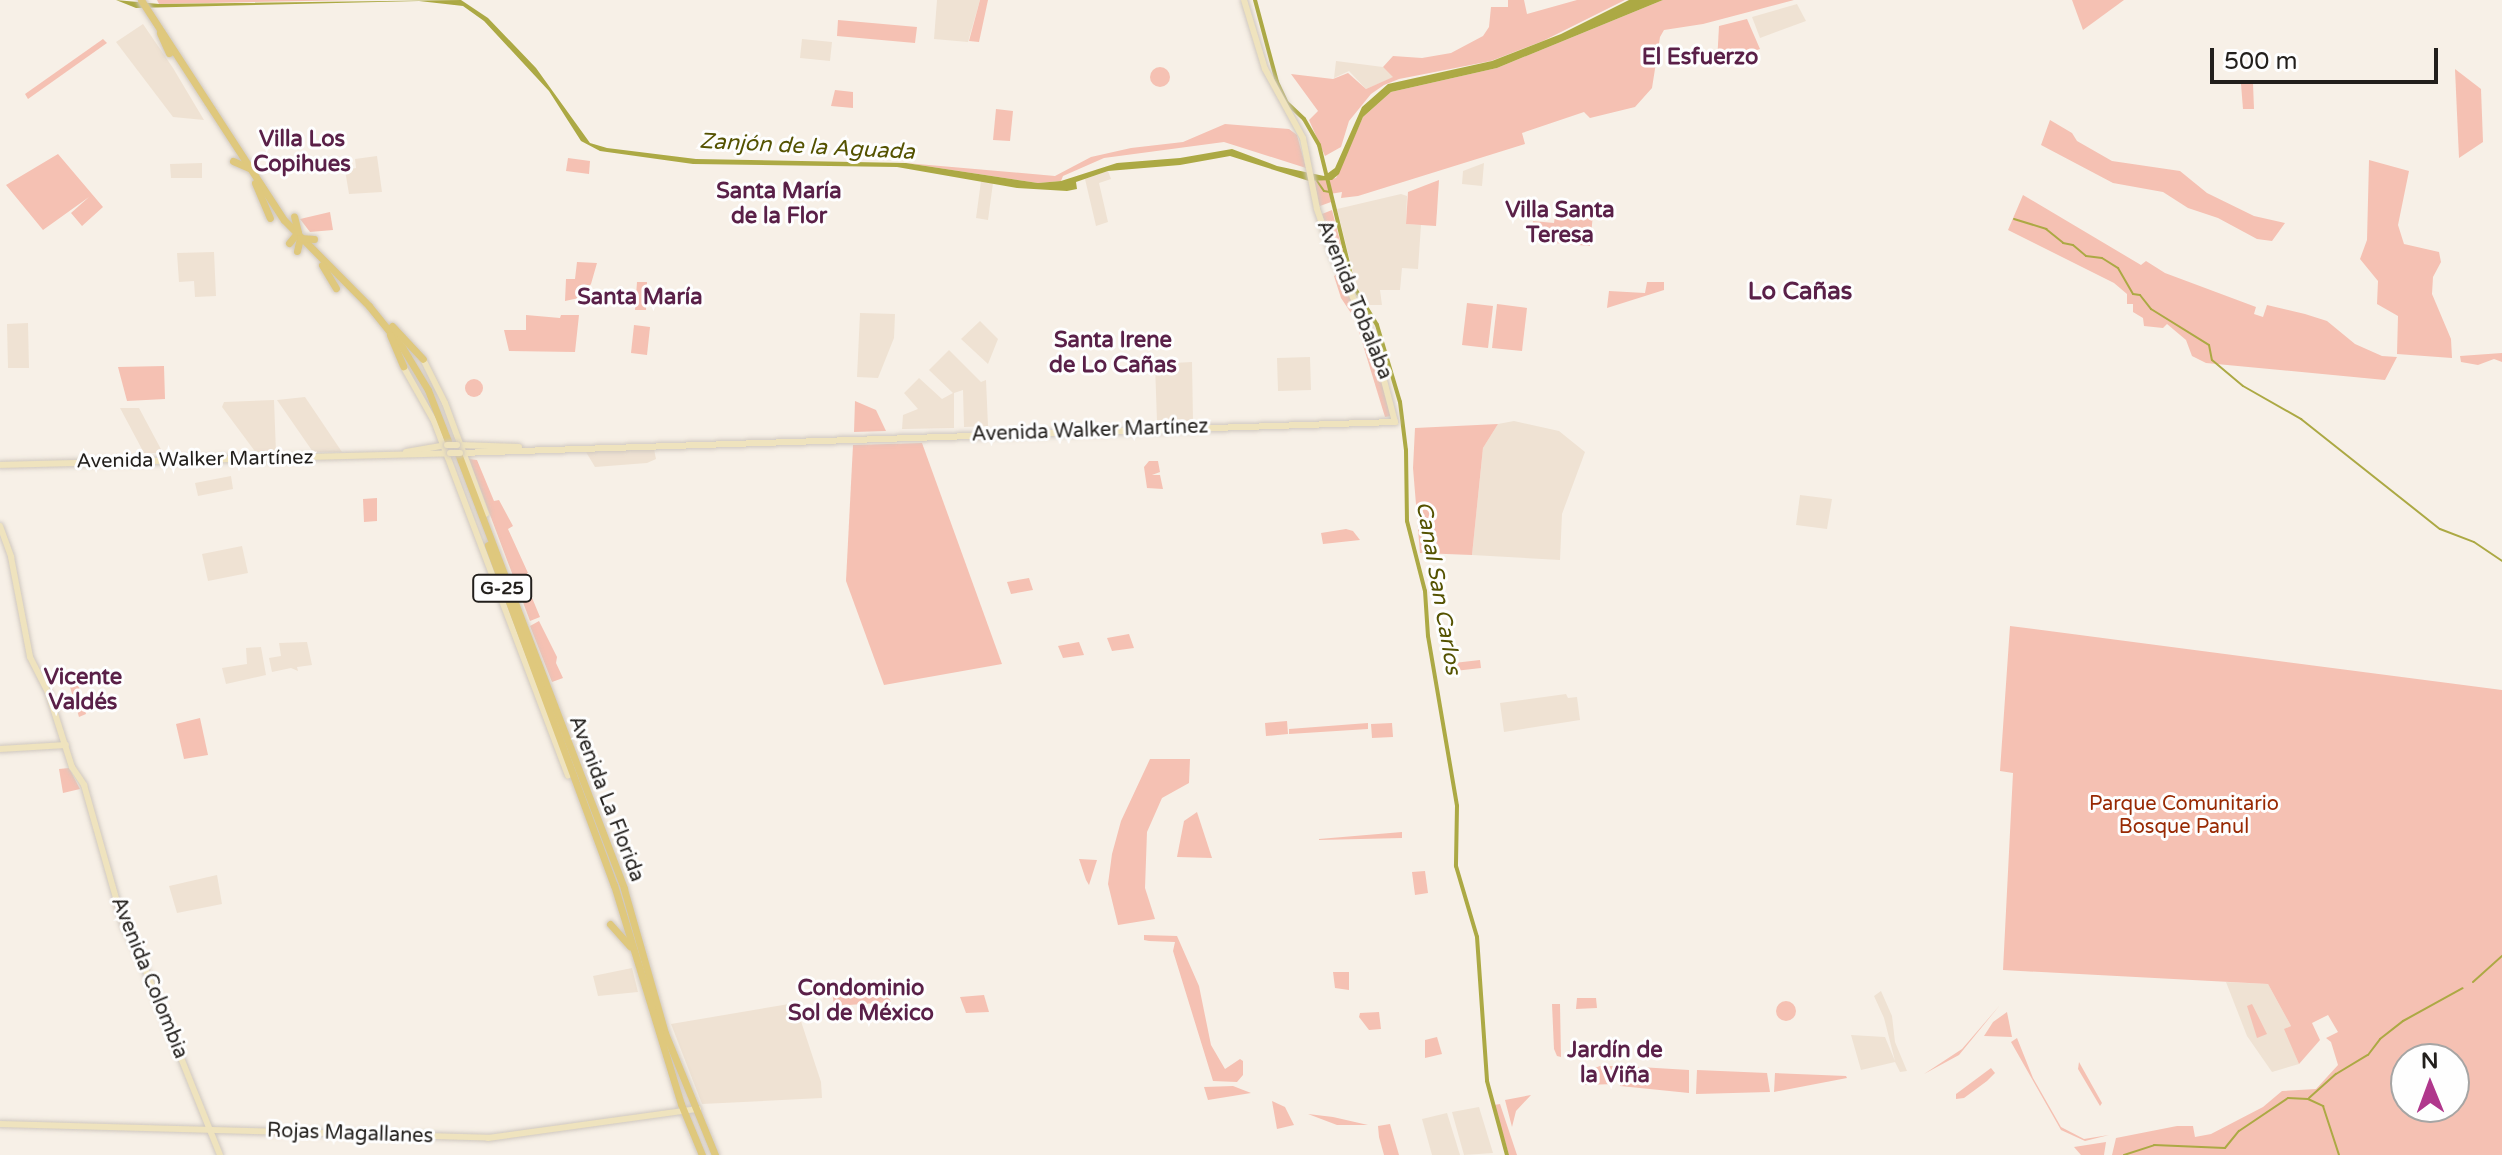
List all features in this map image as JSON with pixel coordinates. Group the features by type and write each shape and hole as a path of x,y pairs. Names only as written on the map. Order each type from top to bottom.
{"main road":[{"name":"Avenida Tobalaba","path":"1244,0 1265,69 1299,127 1333,256 1373,339 1390,391 1395,422"},
{"name":"Avenida La Florida","path":"146,3 249,169 316,256 384,322 423,381 498,558 548,711 600,837 683,1111 702,1155"},
{"name":"Avenida La Florida","path":"146,3 300,235 392,326 424,374 543,688 562,728 636,927 662,1023 715,1155"},
{"path":"159,27 169,53"},
{"path":"233,161 249,169 270,218"},
{"path":"294,216 300,235 297,251"},
{"path":"300,235 314,239"},
{"path":"289,243 300,235"},
{"path":"316,256 336,288"},
{"path":"384,322 403,366"},
{"path":"392,326 423,359"},
{"name":"Avenida La Florida","path":"423,359 568,775"},
{"name":"Avenida La Florida","path":"403,366 453,449 486,514"},
{"name":"Avenida Walker Martínez","path":"0,465 1395,422"},
{"path":"486,514 498,558"},
{"name":"Avenida Colombia","path":"0,526 11,557 30,657 48,692 73,769 84,785 124,926 138,951 220,1155"},
{"path":"558,706 562,728"},
{"path":"548,711 552,733"},
{"path":"0,749 66,745"},
{"path":"568,775 582,799"},
{"path":"610,924 632,948"},
{"path":"626,930 636,927"},
{"path":"674,1082 679,1077 686,1079"},
{"name":"Rojas Magallanes","path":"0,1124 488,1138 699,1109"},
{"path":"693,1137 702,1137 707,1131"}],"shaded area":[{"path":"116,0 159,4 461,0 488,18 536,68 590,143 607,148 696,159 906,163 1038,183 1061,181 1117,163 1180,158 1232,149 1277,166 1324,176 1335,168 1362,107 1388,84 1492,61 1561,34 1629,0 1663,0 1497,68 1391,92 1363,117 1339,174 1332,180 1309,181 1230,156 1180,165 1108,171 1076,182 1077,189 1067,191 1017,188 897,167 693,164 600,151 581,141 549,91 484,21 463,6 419,1 136,8"},
{"path":"937,0 980,0 968,42 934,39"},
{"path":"1797,4 1806,21 1760,38 1752,17"},
{"path":"143,24 204,120 173,117 116,42"},
{"path":"802,39 832,42 830,61 800,58"},
{"path":"1336,61 1383,67 1394,77 1366,89 1349,71 1334,78"},
{"path":"377,156 382,192 349,194 345,170 356,168 355,159"},
{"path":"202,163 202,178 171,178 170,164"},
{"path":"1484,163 1482,186 1462,184 1463,171"},
{"path":"1108,171 1111,179 1099,183 1108,222 1096,226 1085,179"},
{"path":"981,181 993,183 988,220 976,218"},
{"path":"1401,194 1407,196 1406,224 1421,225 1418,269 1402,268 1400,290 1380,290 1382,305 1369,305 1357,288 1337,209"},
{"path":"214,252 216,296 195,297 194,281 179,282 177,253"},
{"path":"860,313 895,314 894,338 878,378 857,377"},
{"path":"980,321 998,339 988,364 961,339"},
{"path":"28,323 29,368 8,368 7,324"},
{"path":"949,350 981,382 986,380 988,426 964,427 963,390 954,393 954,428 902,429 903,415 918,409 904,393 919,378 942,399 953,393 929,370"},
{"path":"1310,357 1311,390 1278,391 1277,358"},
{"path":"1192,362 1193,421 1157,422 1155,364"},
{"path":"305,397 342,452 313,452 277,400"},
{"path":"274,400 276,453 257,454 222,407 224,402"},
{"path":"120,408 139,408 163,453 144,453"},
{"path":"1514,421 1559,431 1585,452 1562,514 1560,560 1472,555 1483,448 1498,424"},
{"path":"654,449 656,459 647,463 595,467 586,452"},
{"path":"231,476 233,489 198,496 195,483"},
{"path":"1800,495 1832,499 1827,529 1796,525"},
{"path":"242,546 248,573 208,581 202,554"},
{"path":"307,642 312,665 297,667 298,671 291,668 272,672 269,658 281,656 279,643"},
{"path":"261,647 266,675 226,684 222,668 247,664 246,648"},
{"path":"1566,694 1568,698 1577,697 1580,720 1504,732 1500,703"},
{"path":"217,875 222,904 177,913 169,886"},
{"path":"632,968 638,992 598,996 593,976"},
{"path":"2226,982 2268,984 2291,1026 2285,1029 2299,1064 2272,1072 2247,1036"},
{"path":"1881,991 1892,1016 1895,1042 1907,1071 1900,1072 1895,1062 1861,1070 1851,1035 1885,1037 1895,1061 1884,1018 1874,996"},
{"path":"795,1003 821,1082 822,1098 702,1104 671,1024"},
{"path":"1479,1107 1493,1153 1464,1155 1452,1112"},
{"path":"1447,1113 1460,1155 1432,1155 1422,1119"}],"green space":[{"path":"157,0 355,0 159,4"},
{"path":"980,0 988,0 979,42 969,41"},
{"path":"1508,0 1524,0 1527,14 1577,0 1625,0 1543,41 1491,61 1399,79 1384,85 1371,94 1349,121 1341,147 1325,156 1309,120 1318,111 1291,74 1333,79 1348,73 1366,89 1393,77 1383,67 1393,56 1422,58 1451,53 1483,36 1489,27 1491,7 1508,7"},
{"path":"1663,0 1794,0 1703,24 1664,30 1660,37 1652,88 1635,107 1590,118 1584,112 1522,133 1525,144 1358,196 1341,198 1342,192 1330,194 1331,202 1320,206 1317,202 1314,181 1336,178 1363,117 1391,92 1497,68"},
{"path":"2072,0 2124,0 2083,30"},
{"path":"1747,19 1760,49 1717,63 1719,26"},
{"path":"838,20 917,27 915,43 837,36"},
{"path":"103,39 107,43 28,99 25,94"},
{"path":"1160,67 1167,70 1170,77 1167,84 1160,87 1153,84 1150,77 1153,70"},
{"path":"2455,69 2481,89 2483,142 2459,158"},
{"path":"2253,83 2254,109 2243,109 2241,84"},
{"path":"835,90 853,92 853,108 831,106"},
{"path":"996,109 1013,111 1010,141 993,140"},
{"path":"2050,120 2072,133 2077,141 2112,161 2180,171 2207,193 2254,216 2285,223 2272,241 2257,239 2218,218 2188,208 2163,192 2113,183 2041,145"},
{"path":"1225,124 1289,129 1297,135 1306,168 1224,142 1104,158 1063,176 1061,181 1038,183 906,163 1055,176 1091,157 1131,148 1183,142"},
{"path":"58,154 103,207 82,226 71,213 89,197 43,230 6,185"},
{"path":"568,158 590,161 589,174 566,171"},
{"path":"2369,160 2409,171 2398,225 2404,244 2439,252 2441,262 2433,277 2432,294 2451,339 2452,358 2397,354 2398,316 2377,304 2378,281 2360,259 2367,240"},
{"path":"1439,180 1436,226 1406,224 1408,192"},
{"path":"2023,195 2141,265 2146,261 2165,273 2256,307 2254,314 2263,317 2267,305 2305,314 2327,321 2355,344 2382,356 2397,357 2385,380 2206,363 2192,356 2186,340 2167,324 2163,328 2144,326 2143,318 2133,312 2133,304 2127,304 2127,294 2114,283 2008,230"},
{"path":"1556,209 1593,214 1590,246 1531,241 1533,221 1554,223"},
{"path":"1332,210 1353,291 1337,261 1322,214"},
{"path":"330,212 333,230 310,232 300,219"},
{"path":"577,262 597,263 591,284 579,298 565,301 566,279 575,279"},
{"path":"1340,273 1371,338 1391,416 1385,417 1355,319 1341,298 1334,276"},
{"path":"637,282 647,282 646,310 635,310"},
{"path":"1647,282 1664,282 1664,290 1607,308 1609,291 1645,293"},
{"path":"1467,303 1493,306 1488,348 1462,345"},
{"path":"1497,304 1527,308 1522,351 1492,348"},
{"path":"526,315 560,318 561,315 579,315 575,352 509,351 504,330 526,330"},
{"path":"634,325 650,327 647,355 631,353"},
{"path":"2502,353 2502,362 2494,359 2478,365 2461,362 2460,356"},
{"path":"164,366 165,399 127,401 118,367"},
{"path":"470,379 478,379 483,388 481,395 470,397 465,392 465,384"},
{"path":"855,401 876,410 886,431 854,432"},
{"path":"1498,424 1483,448 1472,555 1420,553 1413,468 1415,428"},
{"path":"922,443 1002,664 884,685 846,581 853,445"},
{"path":"469,459 477,460 494,501 499,500 513,526 508,529 528,573 523,576 540,617 530,621"},
{"path":"1149,461 1158,461 1160,472 1152,475 1160,475 1163,489 1147,488 1144,467"},
{"path":"377,498 377,521 364,522 363,499"},
{"path":"1346,529 1353,531 1360,540 1323,544 1321,533"},
{"path":"1029,578 1033,590 1011,594 1007,582"},
{"path":"539,621 557,657 556,663 563,678 552,682 530,626"},
{"name":"Parque Comunitario Bosque Panul","path":"2010,626 2502,690 2502,1155 2112,1155 2116,1138 2177,1126 2193,1126 2195,1137 2211,1134 2263,1107 2282,1091 2316,1089 2338,1065 2331,1042 2326,1038 2338,1032 2328,1015 2312,1023 2320,1040 2299,1064 2284,1029 2291,1026 2268,984 2003,970 2013,773 2000,771"},
{"path":"1129,634 1134,648 1112,651 1107,638"},
{"path":"1079,642 1084,655 1063,658 1058,646"},
{"path":"1480,660 1481,668 1446,672 1445,664"},
{"path":"77,680 86,714 79,717 70,687"},
{"path":"200,718 208,755 184,759 176,724"},
{"path":"1287,721 1288,734 1266,736 1265,723"},
{"path":"1368,723 1368,729 1289,734 1289,729"},
{"path":"1392,723 1393,737 1372,738 1371,724"},
{"path":"1150,759 1190,759 1189,783 1162,798 1147,832 1145,888 1155,919 1118,925 1108,884 1112,854 1121,821"},
{"path":"69,768 80,789 63,793 59,769"},
{"path":"1197,812 1212,858 1177,857 1184,821"},
{"path":"1402,832 1402,838 1319,840 1319,839"},
{"path":"1079,859 1097,860 1089,885 1086,880"},
{"path":"1425,871 1428,893 1415,895 1412,872"},
{"path":"1144,935 1177,936 1199,986 1211,1045 1225,1069 1240,1059 1243,1061 1243,1075 1237,1082 1213,1081 1173,951 1175,942 1144,940"},
{"path":"1333,972 1349,972 1349,990 1335,988"},
{"name":"Condominio Sol de México","path":"832,990 887,994 891,1002 834,1006"},
{"path":"984,995 989,1012 966,1013 960,997"},
{"path":"1577,998 1596,998 1597,1008 1576,1009"},
{"path":"1786,1001 1793,1004 1796,1011 1793,1018 1786,1021 1779,1018 1776,1011 1779,1004"},
{"path":"1552,1004 1560,1004 1561,1057 1554,1049"},
{"path":"2252,1004 2267,1034 2257,1038 2247,1006"},
{"path":"2000,1005 1959,1055 1924,1074 1962,1049"},
{"path":"1379,1012 1381,1029 1369,1030 1359,1017 1360,1013"},
{"path":"2007,1012 2012,1037 1984,1036 1993,1022"},
{"path":"1437,1037 1442,1054 1425,1058 1425,1040"},
{"path":"2017,1038 2033,1078 2061,1127 2084,1139 2109,1135 2085,1141 2061,1130 2011,1042"},
{"path":"2079,1062 2102,1103 2100,1106 2078,1069"},
{"path":"1600,1066 1617,1066 1615,1084 1584,1085 1579,1074"},
{"path":"1623,1066 1689,1070 1689,1093 1620,1086"},
{"path":"1991,1068 1995,1073 1987,1081 1964,1098 1956,1099 1956,1094"},
{"path":"1697,1070 1767,1073 1770,1092 1696,1094"},
{"path":"1775,1073 1846,1076 1847,1078 1774,1092"},
{"path":"1233,1086 1251,1093 1208,1100 1204,1087"},
{"path":"1531,1095 1516,1111 1512,1127 1505,1100"},
{"path":"1272,1101 1285,1107 1294,1125 1277,1129"},
{"path":"1500,1104 1517,1155 1509,1155 1494,1105"},
{"path":"1308,1114 1333,1117 1368,1125 1337,1125"},
{"path":"1390,1124 1399,1155 1384,1155 1378,1126"},
{"path":"2106,1142 2104,1155 2081,1155 2074,1147"}],"waterway":[{"name":"Canal San Carlos","path":"1255,0 1277,82 1287,103 1304,119 1319,145 1354,287 1377,325 1400,402 1406,450 1407,521 1425,591 1428,636 1457,806 1456,866 1477,937 1487,1081 1507,1155"},
{"path":"1317,181 1324,191 1330,192"},
{"path":"2014,219 2046,229 2086,256 2102,258 2118,268 2133,294 2140,295 2151,309 2209,345 2212,360 2243,386 2301,419 2440,529 2474,542 2502,561"},
{"path":"2473,982 2502,956"},
{"path":"2309,1098 2336,1074 2368,1055 2380,1039 2403,1021 2463,988"},
{"path":"2124,1155 2154,1145 2225,1148 2239,1131 2288,1098 2308,1099 2323,1106 2339,1155"}],"tunnel":[{"path":"453,441 459,456"}],"district":[{"name":"El Esfuerzo","path":"1700,58"},
{"name":"Villa Los Copihues","path":"302,152"},
{"name":"Santa María de la Flor","path":"779,204"},
{"name":"Villa Santa Teresa","path":"1560,222"},
{"name":"Lo Cañas","path":"1800,292"},
{"name":"Santa María","path":"640,298"},
{"name":"Santa Irene de Lo Cañas","path":"1113,352"},
{"name":"Vicente Valdés","path":"83,690"},
{"name":"Condominio Sol de México","path":"861,1000"},
{"name":"Jardín de la Viña","path":"1615,1062"}],"water label":[{"name":"Zanjón de la Aguada","path":"807,147"}]}
